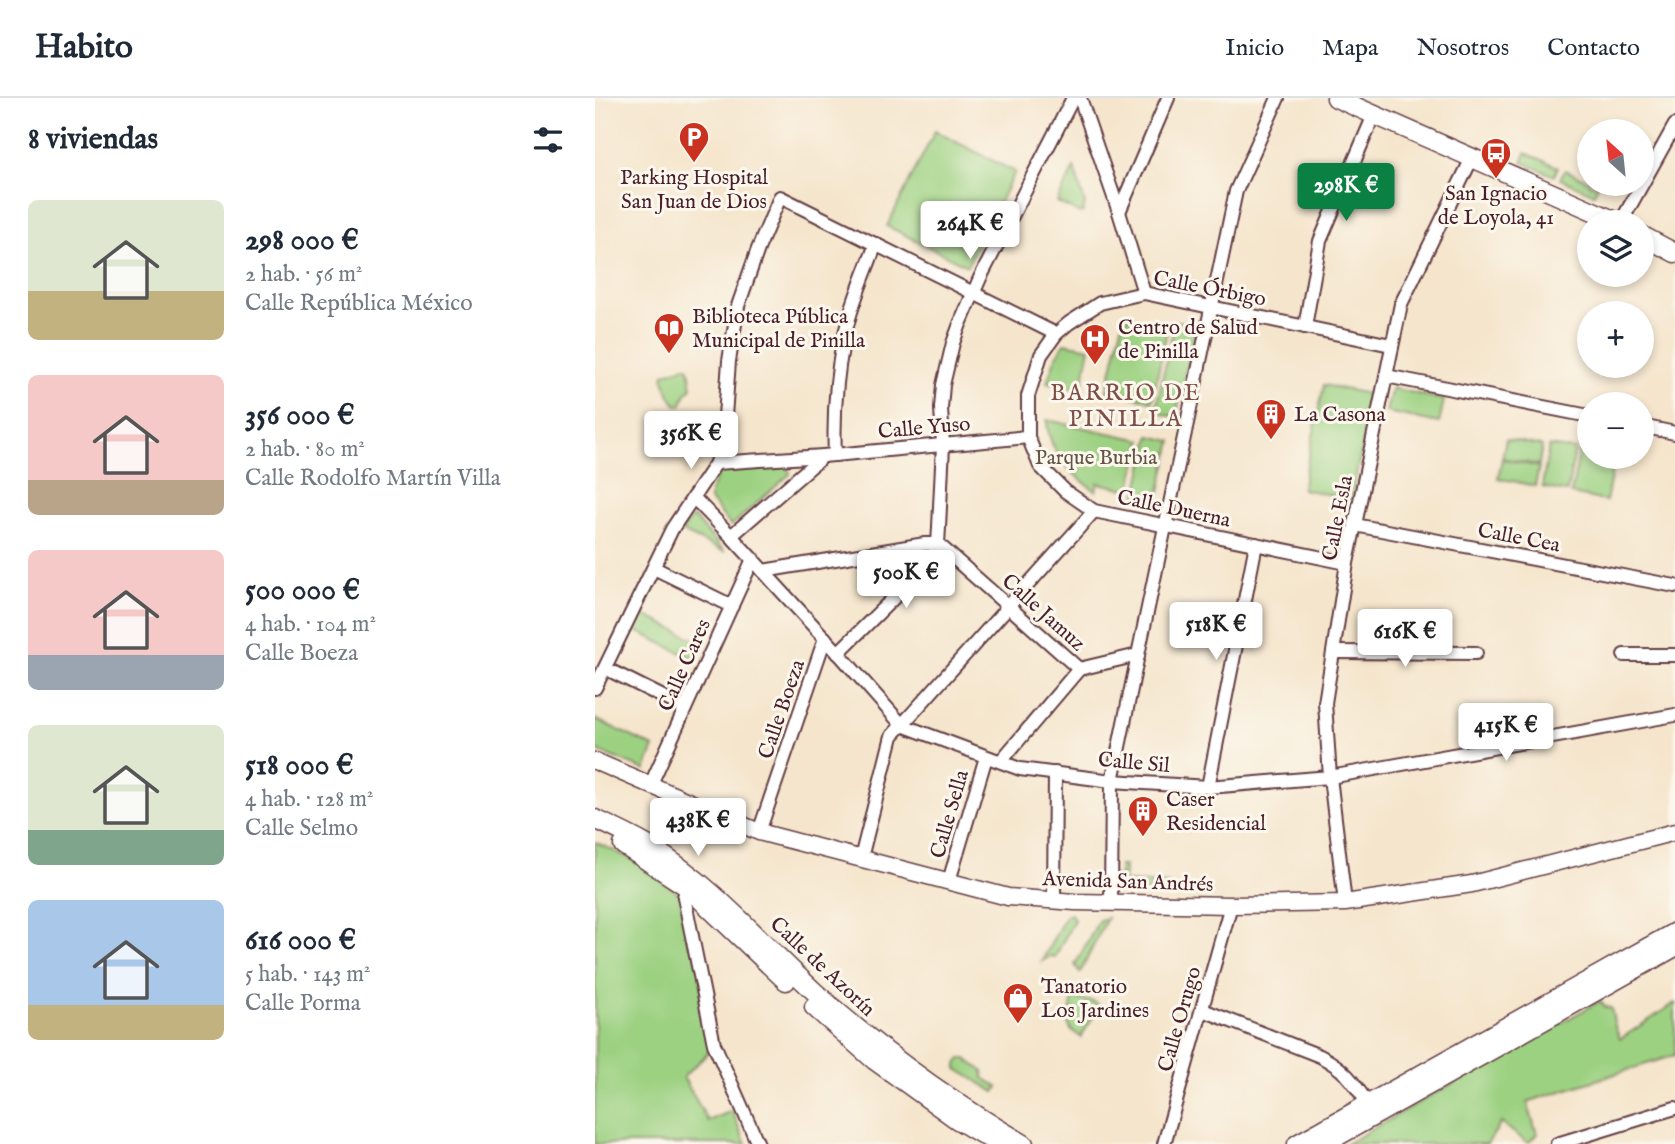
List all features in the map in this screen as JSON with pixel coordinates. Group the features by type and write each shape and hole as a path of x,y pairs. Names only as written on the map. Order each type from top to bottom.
{"main road":[{"path":"1346,100 1374,115 1592,210"},
{"path":"1654,242 1675,254"},
{"name":"Calle de Azorín","path":"595,819 652,848 684,871 723,903 816,993 877,1045 943,1095 1024,1144"},
{"name":"Calle de Azorín","path":"595,830 640,855 687,887 874,1060 957,1119 998,1144"},
{"path":"1297,1144 1675,932"},
{"path":"1324,1144 1675,947"}],"street":[{"path":"763,571 938,544 943,445 941,408 943,385 953,343 973,293 1073,98"},
{"path":"1080,98 1144,293"},
{"path":"1119,212 1168,98"},
{"path":"1111,902 1112,781 1138,655 1236,191 1277,98"},
{"path":"1305,327 1320,241 1374,115"},
{"path":"1627,210 1675,125"},
{"name":"Calle Esla","path":"1345,902 1325,703 1347,563 1401,304 1467,156"},
{"path":"595,688 672,529 716,463 724,430 729,361 739,306 758,249 780,197 1056,334"},
{"path":"731,536 829,456 844,340 849,318 876,244"},
{"name":"Calle Órbigo","path":"1028,437 1028,396 1041,355 1056,334 1100,303 1144,293 1391,345"},
{"path":"1386,376 1577,414"},
{"path":"1654,429 1675,433"},
{"name":"Calle Yuso","path":"716,463 829,456 1028,437"},
{"name":"Calle Duerna","path":"1028,437 1040,466 1065,491 1094,511 1347,563"},
{"name":"Calle Sil","path":"693,497 753,559 901,724 1020,769 1112,781 1209,787 1331,777 1675,715"},
{"path":"861,858 892,736 1094,511"},
{"name":"Calle Cea","path":"1355,525 1675,586"},
{"name":"Calle Jamuz","path":"938,544 1079,668 1138,655"},
{"name":"Calle Boeza","path":"838,653 933,559 938,544"},
{"path":"1209,787 1256,544"},
{"name":"Calle Cares","path":"650,786 753,559"},
{"path":"654,568 731,606"},
{"name":"Calle Boeza","path":"759,832 825,638"},
{"path":"1334,652 1476,653"},
{"path":"1624,655 1675,655"},
{"path":"605,668 685,708"},
{"name":"Calle Sella","path":"1001,761 1079,668"},
{"name":"Calle Sella","path":"949,881 986,757"},
{"name":"Avenida San Andrés","path":"595,761 759,832 1008,897 1231,905 1345,902 1472,884 1675,832"},
{"path":"1054,900 1055,774"},
{"path":"687,887 684,897 693,949 715,1044 758,1144"},
{"name":"Calle Orugo","path":"1164,1144 1231,905"},
{"path":"1203,1010 1320,1056 1351,1078 1368,1104"},
{"path":"1557,1144 1675,1108"}],"green space":[{"path":"935,131 1015,172 967,266 887,226"},
{"path":"1526,153 1558,167 1554,176 1522,162"},
{"path":"1074,168 1085,204 1083,212 1079,213 1057,202"},
{"path":"1565,170 1577,176 1577,186 1560,179"},
{"path":"1124,317 1168,326 1152,401 1107,391"},
{"path":"1175,321 1196,325 1176,417 1155,412"},
{"path":"1065,343 1090,348 1081,390 1047,382 1056,357"},
{"path":"685,366 689,368 692,388 686,393 681,406 678,406 663,377 664,374"},
{"path":"1324,385 1373,395 1351,499 1302,489"},
{"path":"1392,388 1444,400 1439,423 1386,412"},
{"name":"Parque Burbia","path":"1047,420 1142,440 1130,490 1098,483 1096,491 1078,477 1056,452 1048,432"},
{"path":"1150,436 1172,441 1157,503 1136,498"},
{"path":"1506,439 1542,446 1539,465 1502,458"},
{"path":"1549,446 1575,450 1567,492 1542,487"},
{"path":"1502,459 1539,467 1535,486 1498,478"},
{"path":"1577,464 1577,469 1613,469 1606,501 1571,494"},
{"path":"787,465 790,474 731,526 710,500 710,492 719,472"},
{"path":"693,517 725,552 682,532"},
{"path":"640,613 704,644 696,660 632,629"},
{"path":"595,719 654,747 645,770 595,750"},
{"path":"595,842 632,859 684,897 714,1044 683,1077 708,1121 732,1111 746,1144 595,1144"},
{"path":"1120,866 1124,866 1124,882 1168,884 1168,891 1119,890"},
{"path":"1071,914 1074,920 1055,957 1051,956 1042,961 1066,915"},
{"path":"1107,918 1080,973 1075,965 1099,920"},
{"path":"1073,998 1094,1002 1100,1006 1081,1037 1071,1030 1068,1023"},
{"path":"1600,1001 1605,1007 1611,1008 1620,1039 1675,1003 1675,1055 1527,1102 1537,1134 1528,1143 1501,1123 1487,1144 1346,1144"},
{"path":"961,1059 966,1059 983,1071 984,1078 998,1087 995,1092 957,1069"}],"place":[{"name":"Parking Hospital San Juan de Dios","path":"694,164"},
{"name":"San Ignacio de Loyola, 41","path":"1496,180"},
{"name":"Biblioteca Pública Municipal de Pinilla","path":"669,355"},
{"name":"Centro de Salud de Pinilla","path":"1095,366"},
{"name":"La Casona","path":"1271,441"},
{"name":"Caser Residencial","path":"1143,838"},
{"name":"Tanatorio Los Jardines","path":"1018,1025"}],"district":[{"name":"BARRIO DE PINILLA","path":"1126,405"}]}
